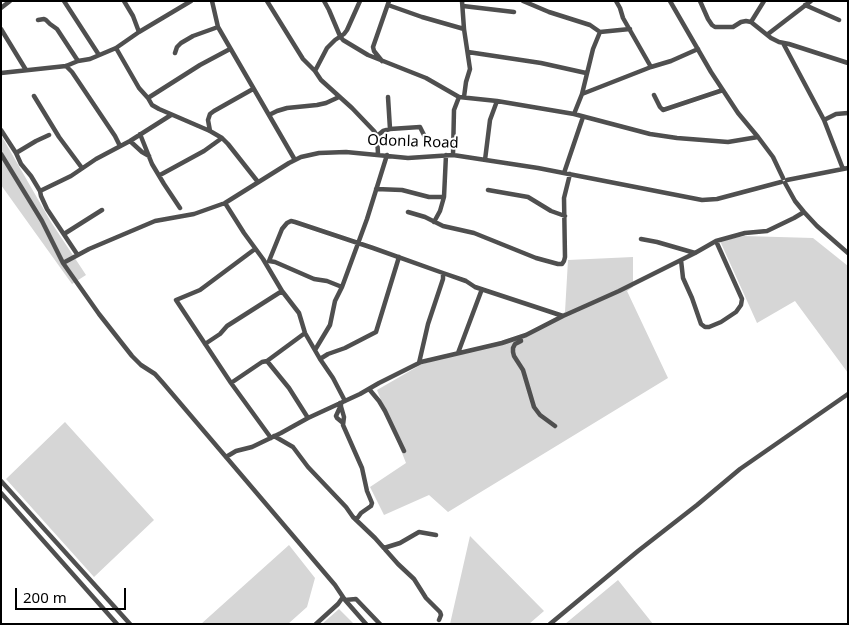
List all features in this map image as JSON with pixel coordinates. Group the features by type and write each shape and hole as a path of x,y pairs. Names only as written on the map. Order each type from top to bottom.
{"street":[{"path":"1,8 10,1"},
{"path":"64,1 99,55"},
{"path":"124,1 133,16 139,32"},
{"path":"179,1 182,6"},
{"path":"1,73 66,66 90,59 116,48 191,1"},
{"path":"212,1 218,27 295,160"},
{"path":"267,1 303,59 321,80 352,108 377,136 378,154"},
{"path":"324,1 343,40 368,55 426,78 462,97 574,114 650,134 678,138 728,142 758,137"},
{"path":"314,71 327,48 347,30 360,1"},
{"path":"523,1 549,12 590,25 600,32 630,29"},
{"path":"616,1 623,18 650,67"},
{"path":"670,1 738,113 773,157 795,201 817,226 848,253"},
{"path":"700,1 708,19 715,27 733,26 746,21 751,22 772,38 783,43 848,63"},
{"path":"768,34 811,1"},
{"path":"751,22 762,2"},
{"path":"383,62 374,52 373,47 389,3 422,17 464,29"},
{"path":"453,156 454,110 462,97 470,69 462,4 514,12"},
{"path":"805,5 839,20"},
{"path":"38,20 44,19 57,29 78,61"},
{"path":"175,53 181,43 193,36 218,27"},
{"path":"1,29 26,70"},
{"path":"574,114 582,94 586,73 600,32"},
{"path":"783,43 824,120 845,169"},
{"path":"116,48 139,88 155,107 222,138 258,182"},
{"path":"582,94 650,67 671,61 698,48"},
{"path":"148,98 200,65 230,49"},
{"path":"468,52 541,63 586,73"},
{"path":"66,66 72,72 120,146"},
{"path":"210,131 208,120 210,114 253,89"},
{"path":"654,95 663,110 723,90"},
{"path":"34,96 59,137 82,168"},
{"path":"269,116 287,108 317,105 339,97"},
{"path":"388,97 390,128"},
{"path":"485,160 490,120 497,101"},
{"path":"824,120 836,114 848,113"},
{"path":"40,191 71,176 171,115"},
{"path":"564,173 583,116"},
{"path":"377,136 390,128 420,127 425,137"},
{"path":"16,153 49,135 53,128"},
{"path":"1,130 40,191 47,210 77,254"},
{"path":"140,134 152,164 180,208"},
{"path":"49,135 59,137"},
{"path":"160,175 222,138"},
{"path":"130,141 149,156"},
{"name":"Odonla Road","path":"63,262 77,254 155,221 194,214 225,204 300,157 319,153 346,152 408,158 453,156 570,174 673,195 709,200 784,181 845,169"},
{"path":"1,154 42,221 63,262 132,356 141,366 155,374 164,383 366,624"},
{"path":"315,350 331,322 335,301 358,243 387,156"},
{"path":"434,222 444,197 446,156"},
{"path":"408,212 443,226 474,233 536,258 562,264 566,257 564,198 570,174"},
{"path":"376,189 402,190 429,197 444,197"},
{"path":"488,190 528,198 551,211 565,216"},
{"path":"225,204 267,262 271,273 299,313 305,333 333,378 342,403 344,417 342,423 362,468 372,503 356,520"},
{"path":"64,234 102,210"},
{"path":"226,457 281,433 419,363 502,343 526,335 619,291 716,241 745,233 767,231 804,212"},
{"path":"267,262 273,253 282,229 291,221 563,316"},
{"path":"641,239 695,253"},
{"path":"681,260 682,278 692,298 701,324 709,327 721,322 736,312 741,306 742,299 716,241"},
{"path":"256,249 200,290 176,300 231,383 272,437 281,440 293,448 308,467 346,507 352,517 414,579 426,598 440,612 439,620"},
{"path":"271,273 276,262 273,253"},
{"path":"320,359 376,332 399,258"},
{"path":"267,262 276,262 314,279 328,281 342,287"},
{"path":"419,363 428,324 443,279 443,273"},
{"path":"458,353 482,289"},
{"path":"205,344 220,334 227,326 282,290"},
{"path":"231,383 262,362 267,361 305,333"},
{"path":"520,337 521,341 515,344 513,352 523,370 534,407 540,415 555,426"},
{"path":"267,361 289,388 308,418"},
{"path":"369,390 385,410 404,451"},
{"path":"550,624 740,469 848,394"},
{"path":"281,433 281,440"},
{"path":"1,482 130,624"},
{"path":"1,493 117,624"},
{"path":"384,548 400,543 419,532 436,535"},
{"path":"316,624 344,599 356,600 380,624"}],"shaded area":[{"path":"1,135 51,222 86,275 72,284 1,185"},
{"path":"744,236 813,238 848,266 848,373 795,301 757,323 720,241"},
{"path":"633,257 633,287 627,291 668,378 448,512 429,495 384,515 370,487 406,463 377,390 422,364 528,333 565,312 568,260"},
{"path":"65,422 154,520 94,577 6,479"},
{"path":"470,536 544,611 529,624 450,624"},
{"path":"289,545 315,578 307,607 288,624 201,624"},
{"path":"618,580 653,624 565,624"},
{"path":"339,609 354,624 322,624"}]}
